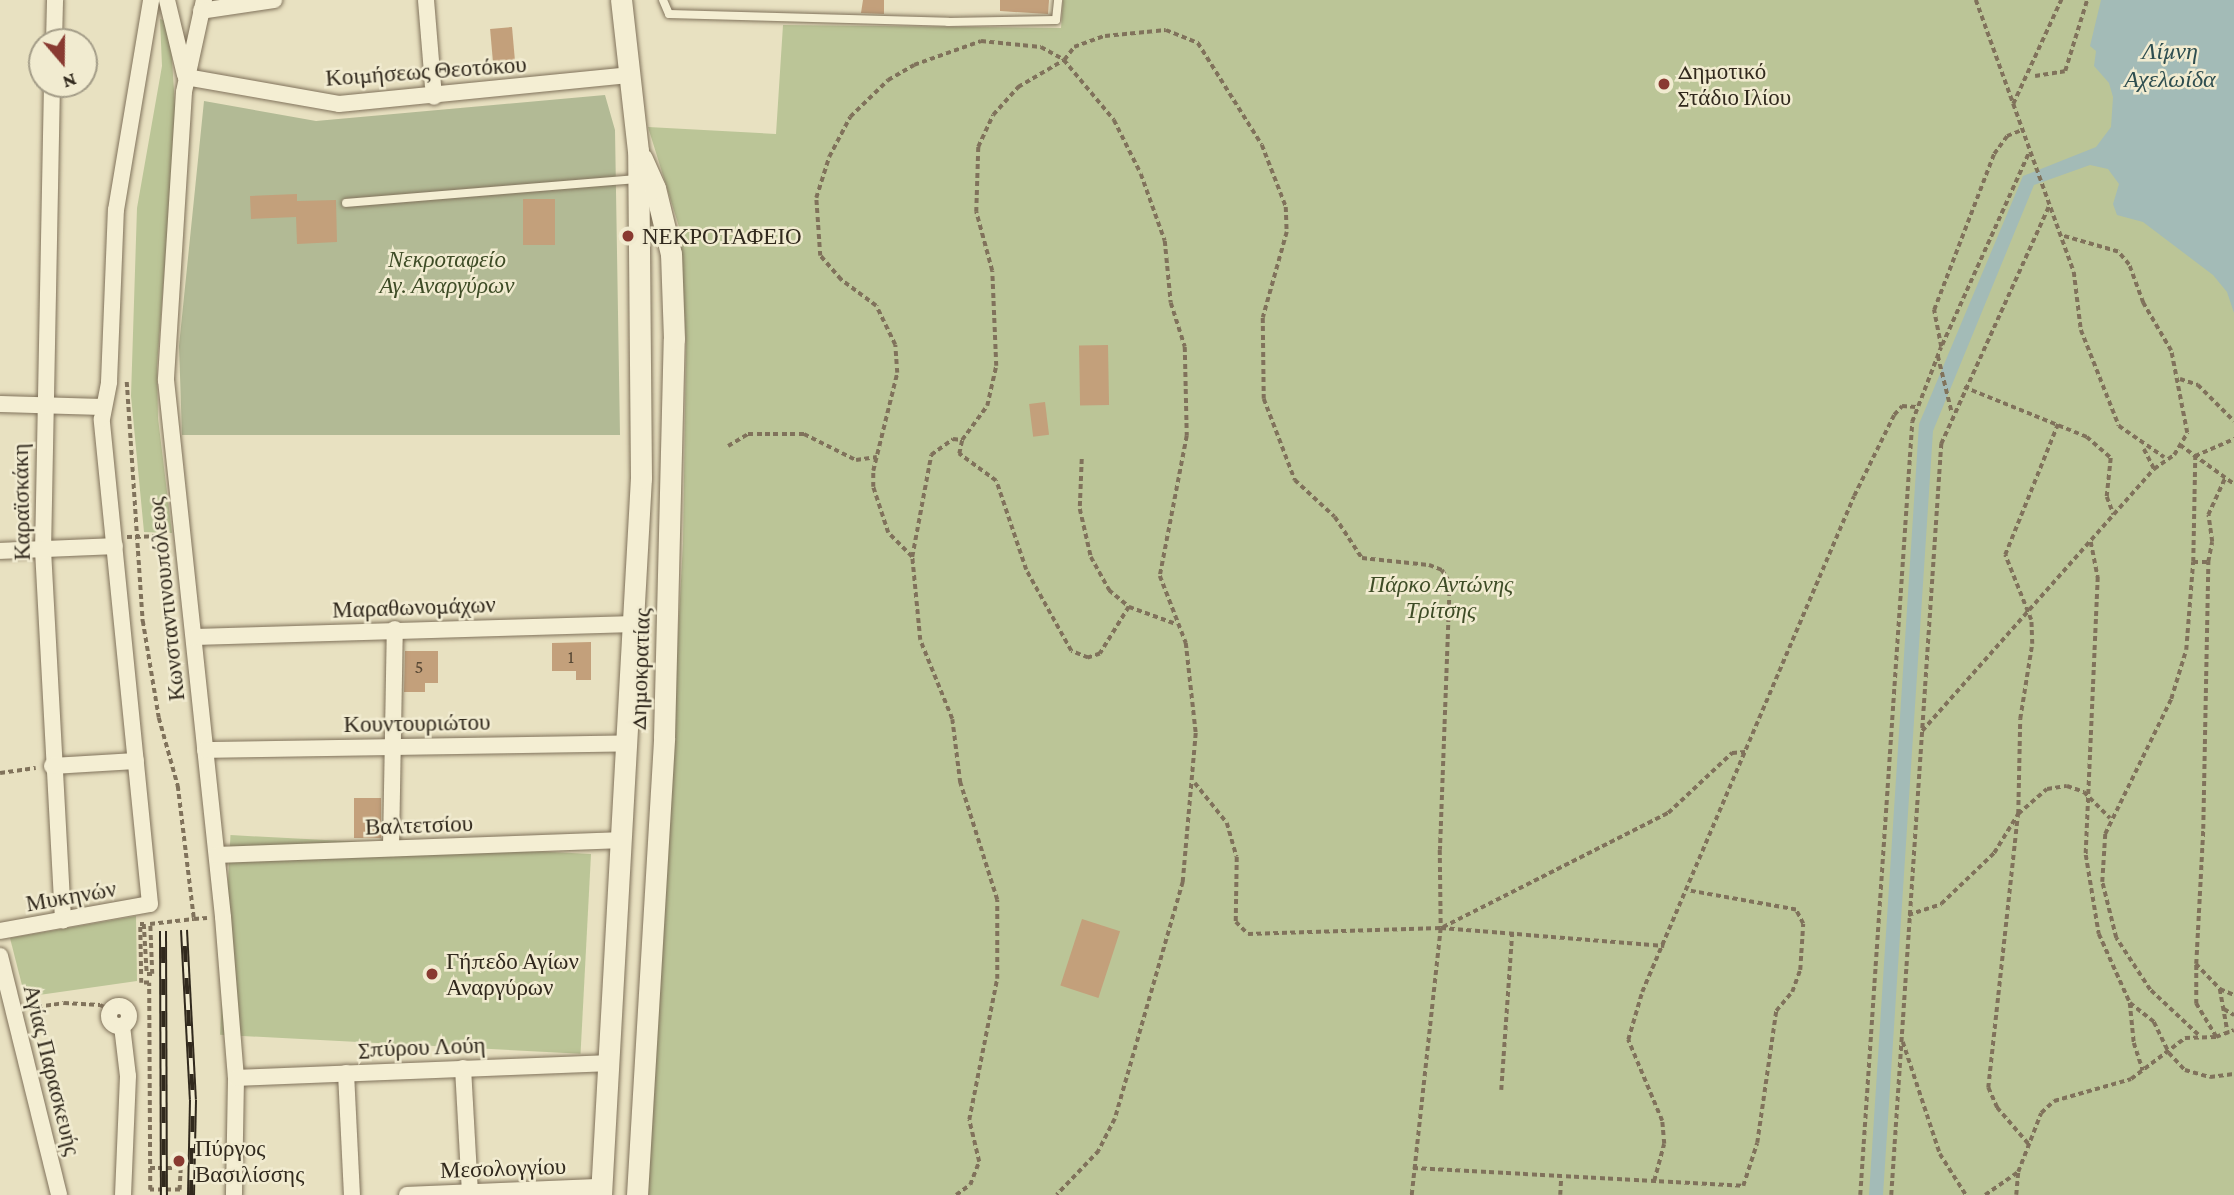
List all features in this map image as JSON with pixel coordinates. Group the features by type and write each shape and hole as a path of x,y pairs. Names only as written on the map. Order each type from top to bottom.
{"main road":[{"name":"Δημοκρατίας","path":"601,1191 629,743 641,478 638,151 621,0"},
{"name":"Δημοκρατίας","path":"637,1195 664,738 674,339 669,240 656,187 638,151"}],"street":[{"path":"54,28 55,0"},
{"name":"Κωνσταντινουπόλεως","path":"150,904 103,407 109,382 116,210 151,0"},
{"path":"167,0 186,77"},
{"path":"202,6 274,0"},
{"path":"426,0 434,97"},
{"name":"Κωνσταντινουπόλεως","path":"202,6 186,77 166,380 223,917 236,1077 234,1195"},
{"name":"Κοιμήσεως Θεοτόκου","path":"186,77 326,104 434,97 629,75"},
{"name":"Καραϊσκάκη","path":"52,98 43,405 43,550 52,766 63,920"},
{"path":"0,404 103,407"},
{"path":"0,551 43,550 115,542"},
{"name":"Μαραθωνομάχων","path":"194,637 635,624"},
{"path":"391,848 396,629"},
{"name":"Κουντουριώτου","path":"205,750 629,743"},
{"path":"52,766 136,761"},
{"name":"Βαλτετσίου","path":"217,855 622,839"},
{"name":"Μυκηνών","path":"0,931 150,904"},
{"name":"Αγίας Παρασκευής","path":"0,956 7,1012 59,1195"},
{"path":"112,1010 111,1022 122,1026 128,1076 123,1195"},
{"name":"Σπύρου Λούη","path":"236,1077 610,1063"},
{"path":"463,1068 470,1193"},
{"path":"346,1073 352,1195"},
{"name":"Μεσολογγίου","path":"407,1195 601,1191"}],"lane":[{"path":"663,0 669,14 935,22 1056,20 1058,0"},
{"path":"346,203 639,179"}],"path":[{"path":"1976,0 2074,272 2081,330 2119,426 2143,447 2164,457"},
{"path":"2013,104 2060,0"},
{"path":"2035,76 2065,71 2087,0"},
{"path":"1129,607 1100,654 1088,659 1071,651 1026,570 996,481 959,454 962,440 986,406 996,366 998,325 992,271 976,212 978,147 993,115 1018,87 1064,60 1074,47 1093,39 1152,29 1175,32 1198,43 1262,145 1289,217 1263,318 1266,413 1298,484 1335,517 1362,558 1429,565 1448,578 1441,928 1412,1195"},
{"path":"912,557 897,546 881,517 873,487 877,457 898,373 895,345 876,306 829,268 816,246 816,198 839,136 850,117 888,79 963,46 1001,40 1041,47 1064,60 1114,120 1141,174 1165,241 1169,293 1183,334 1187,436 1160,576 1176,624 1186,643 1194,687 1195,783 1183,882 1115,1119 1099,1151 1057,1195"},
{"path":"1941,347 1934,310 1994,154 2007,136 2022,131"},
{"path":"1860,1195 1907,469 1916,407 2029,152"},
{"path":"1891,1195 1941,444 1964,387 2049,206"},
{"path":"1920,733 2164,457 2174,455 2187,433 2180,379 2171,351 2143,303 2129,265 2118,252 2059,235"},
{"path":"1938,354 1952,416"},
{"path":"127,368 143,621 159,718 178,786 194,919"},
{"path":"2180,379 2198,385 2234,421"},
{"path":"1964,387 2087,437 2111,458 2107,497 2114,515"},
{"path":"1654,1181 1664,1144 1662,1121 1628,1040 1642,992 1689,891 1745,752 1894,415 1902,407 1916,407"},
{"path":"2028,1144 1997,1108 1988,1088 2018,814 2020,719 2032,644 2026,611 2005,555 2058,424"},
{"path":"727,446 748,434 804,434 856,460 877,457"},
{"path":"956,1195 971,1185 979,1162 969,1120 997,979 997,900 960,783 952,719 920,640 912,557 931,456 953,439 962,440"},
{"path":"2195,456 2234,439"},
{"path":"2180,445 2234,484"},
{"path":"2143,447 2154,468"},
{"path":"2195,456 2193,562 2186,650 2171,699 2110,818 2102,882 2116,938 2150,990 2198,1035"},
{"path":"1082,459 1080,509 1091,557 1109,590 1129,607 1176,624"},
{"path":"2216,1037 2196,1004 2196,964 2203,829 2208,562 2213,542 2209,505 2225,478"},
{"path":"115,542 139,537 172,536"},
{"path":"2091,542 2098,577 2086,855 2099,934 2130,1003 2134,1043 2143,1071"},
{"path":"2193,562 2208,562"},
{"path":"1441,928 1668,813 1732,753 1745,752"},
{"path":"0,774 52,766"},
{"path":"1195,783 1227,822 1237,857 1236,922 1248,934 1441,928 1664,946"},
{"path":"1908,915 1941,904 1994,853 2018,814 2047,789 2067,786 2090,797 2110,818"},
{"path":"1413,1168 1743,1186 1760,1131 1776,1012 1792,992 1800,970 1803,924 1796,910 1689,891"},
{"path":"150,1168 181,1168 180,1190 150,1190 149,983 141,983 140,924 144,924 147,974 152,974 150,924 223,917"},
{"path":"1502,1090 1512,934"},
{"path":"2196,964 2202,965 2220,989 2228,1034"},
{"path":"2220,989 2234,995"},
{"path":"7,1012 64,1003 100,1005 112,1010"},
{"path":"2130,1003 2154,1022 2169,1053 2185,1070 2210,1077 2234,1074"},
{"path":"2224,1009 2234,1015"},
{"path":"2016,1195 2018,1172 2028,1144 2041,1113 2054,1101 2131,1079 2168,1047 2198,1035 2216,1037 2234,1030"},
{"path":"1902,1037 1940,1154 1966,1195"},
{"path":"1985,1195 2018,1172"},
{"path":"1560,1195 1561,1178"}],"green space":[{"name":"Πάρκο Αντώνης Τρίτσης","path":"1063,0 2234,0 2234,1195 648,1195 683,543 686,345 680,230 648,127 776,134 783,25 1061,28"},
{"path":"160,19 166,21 171,44 176,122 157,366 158,418 172,533 144,532 131,396 137,208 162,66"},
{"name":"Νεκροταφείο Αγ. Αναργύρων","path":"605,95 615,130 620,435 182,435 179,346 204,101 316,121"},
{"path":"230,835 591,854 581,1054 220,1035"},
{"path":"136,916 137,981 25,997 10,938"}],"water":[{"name":"Λίμνη Αχελωίδα","path":"2101,0 2234,0 2234,313 2227,292 2213,275 2143,222 2117,215 2113,204 2119,184 2108,169 2090,165 2034,185 1933,431 1883,1195 1869,1195 1919,424 2023,176 2096,147 2111,127 2113,97 2109,83 2094,66 2096,51 2090,46"}],"building":[{"path":"863,0 884,0 884,14 861,13"},
{"path":"1000,0 1049,0 1048,14 1000,11"},
{"path":"512,27 515,64 493,66 490,29"},
{"path":"297,194 297,201 336,200 337,242 297,244 296,217 251,219 250,196"},
{"path":"523,199 555,199 555,245 523,245"},
{"path":"1108,345 1109,405 1080,405 1079,346"},
{"path":"1045,402 1049,435 1033,437 1029,404"},
{"path":"591,642 591,680 576,680 576,671 552,671 552,643"},
{"path":"405,651 438,651 438,683 425,683 425,692 404,692"},
{"path":"354,798 381,798 381,838 354,838"},
{"path":"1082,919 1120,931 1098,998 1060,986"}],"railway":[{"path":"184,930 193,1100 191,1195"},
{"path":"163,931 164,1195"}],"place":[{"name":"Δημοτικό Στάδιο Ιλίου","path":"1664,84"},
{"name":"ΝΕΚΡΟΤΑΦΕΙΟ","path":"628,236"},
{"name":"Γήπεδο Αγίων Αναργύρων","path":"432,974"},
{"name":"Πύργος Βασιλίσσης","path":"179,1161"}]}
